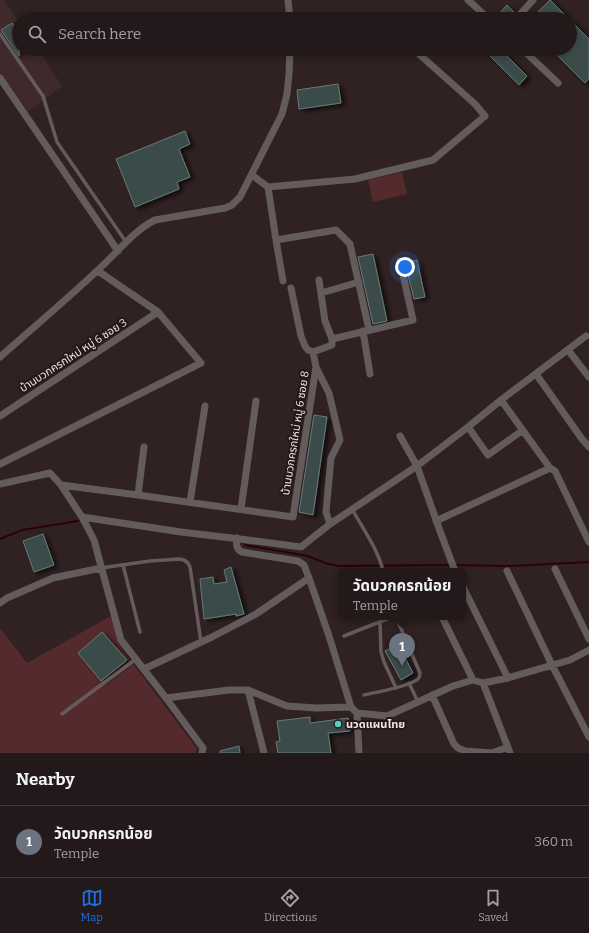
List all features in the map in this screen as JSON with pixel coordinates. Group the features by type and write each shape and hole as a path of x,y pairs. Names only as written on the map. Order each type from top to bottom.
{"street":[{"path":"288,0 289,12"},
{"path":"468,0 481,12"},
{"path":"522,12 533,0"},
{"path":"0,357 98,271 142,228 155,220 225,208 232,205 240,197 282,114 287,94 290,56"},
{"path":"252,175 268,186 355,178 433,160 485,116 475,104 421,56"},
{"path":"529,56 558,83"},
{"path":"0,78 118,251"},
{"path":"268,186 283,281"},
{"path":"276,240 336,230 350,244 366,330 370,374"},
{"path":"332,338 412,320 400,261"},
{"path":"0,464 201,363 158,312 98,271"},
{"path":"291,288 301,336 308,350 313,352 332,345 332,338 325,321 319,280"},
{"path":"321,293 358,282"},
{"name":"บ้านบวกครกใหม่ หมู่ 6 ซอย 3","path":"0,416 158,312"},
{"path":"82,517 181,532 301,547 330,524 417,466 586,336"},
{"path":"568,350 589,377"},
{"name":"บ้านบวกครกใหม่ หมู่ 6 ซอย 8","path":"241,509 293,517 316,367 313,352"},
{"path":"316,367 329,393 340,440 330,458 326,512 330,524"},
{"path":"536,374 589,447"},
{"path":"501,400 550,468 555,471 589,542"},
{"path":"61,485 241,509 256,401"},
{"path":"190,502 205,406"},
{"path":"468,427 488,455 523,430"},
{"path":"400,436 417,466 454,568"},
{"path":"138,495 144,447"},
{"path":"436,521 550,468"},
{"path":"0,483 50,473 61,485 82,517 94,540 121,640 203,748 202,753"},
{"path":"237,538 236,545 238,550 242,552 298,561 304,565 329,636 351,707 357,713 387,716 453,686 473,680 484,683 508,678 570,660 589,650"},
{"path":"0,603 7,598 53,578 101,568"},
{"path":"555,569 589,639"},
{"path":"507,571 552,665 589,737"},
{"path":"144,669 256,614 309,578"},
{"path":"466,593 508,678"},
{"path":"443,620 473,680"},
{"path":"432,695 454,744 458,748 465,751 492,753 509,750 484,683"},
{"path":"166,698 229,690 248,690 287,706 316,708 351,707"},
{"path":"248,690 264,753"},
{"path":"357,713 359,753"}],"lane":[{"path":"0,34 12,51"},
{"path":"15,56 43,96 57,142 126,242"},
{"path":"352,509 376,552 382,568"},
{"path":"101,568 150,561 184,560 190,567 201,642"},
{"path":"123,565 140,632"},
{"path":"344,636 385,620"},
{"path":"364,695 396,688 417,680 420,676 397,620"},
{"path":"380,622 381,652 396,688"},
{"path":"62,714 136,659"},
{"path":"409,683 418,702"}],"shaded area":[{"path":"0,0 4,0 12,12 12,56 43,56 62,86 28,112 0,72"},
{"path":"402,172 407,194 373,202 368,180"},
{"path":"111,616 122,649 197,749 196,753 0,753 0,628 27,663"}],"building":[{"path":"550,0 562,12 538,12"},
{"path":"507,5 514,12 501,12"},
{"path":"12,23 12,46 1,30"},
{"path":"577,27 589,39 589,79 585,83 558,56 577,56"},
{"path":"490,56 507,56 527,76 519,85"},
{"path":"338,84 341,103 299,109 297,90"},
{"path":"185,131 190,144 179,149 190,177 177,182 179,189 135,207 116,159"},
{"path":"373,254 387,321 373,324 358,257"},
{"path":"417,260 425,297 414,299 405,263"},
{"path":"314,415 327,417 313,515 299,512"},
{"path":"43,534 54,565 34,572 23,541"},
{"path":"231,567 244,614 204,619 200,579 213,577 214,584 227,582 224,570"},
{"path":"102,632 127,660 101,681 78,653"},
{"path":"398,644 413,673 401,680 385,651"},
{"path":"310,717 310,723 348,718 350,731 328,733 331,753 278,753 276,742 280,741 277,721"},
{"path":"239,746 240,753 220,753 220,751"}],"waterway":[{"path":"0,539 22,530 78,521"},
{"path":"245,545 308,556 325,563 338,566 450,565"},
{"path":"454,565 506,566 589,562"}],"place":[{"name":"วัดบวกครกน้อย","path":"402,666"},
{"name":"นวดแผนไทย","path":"338,724"}]}
